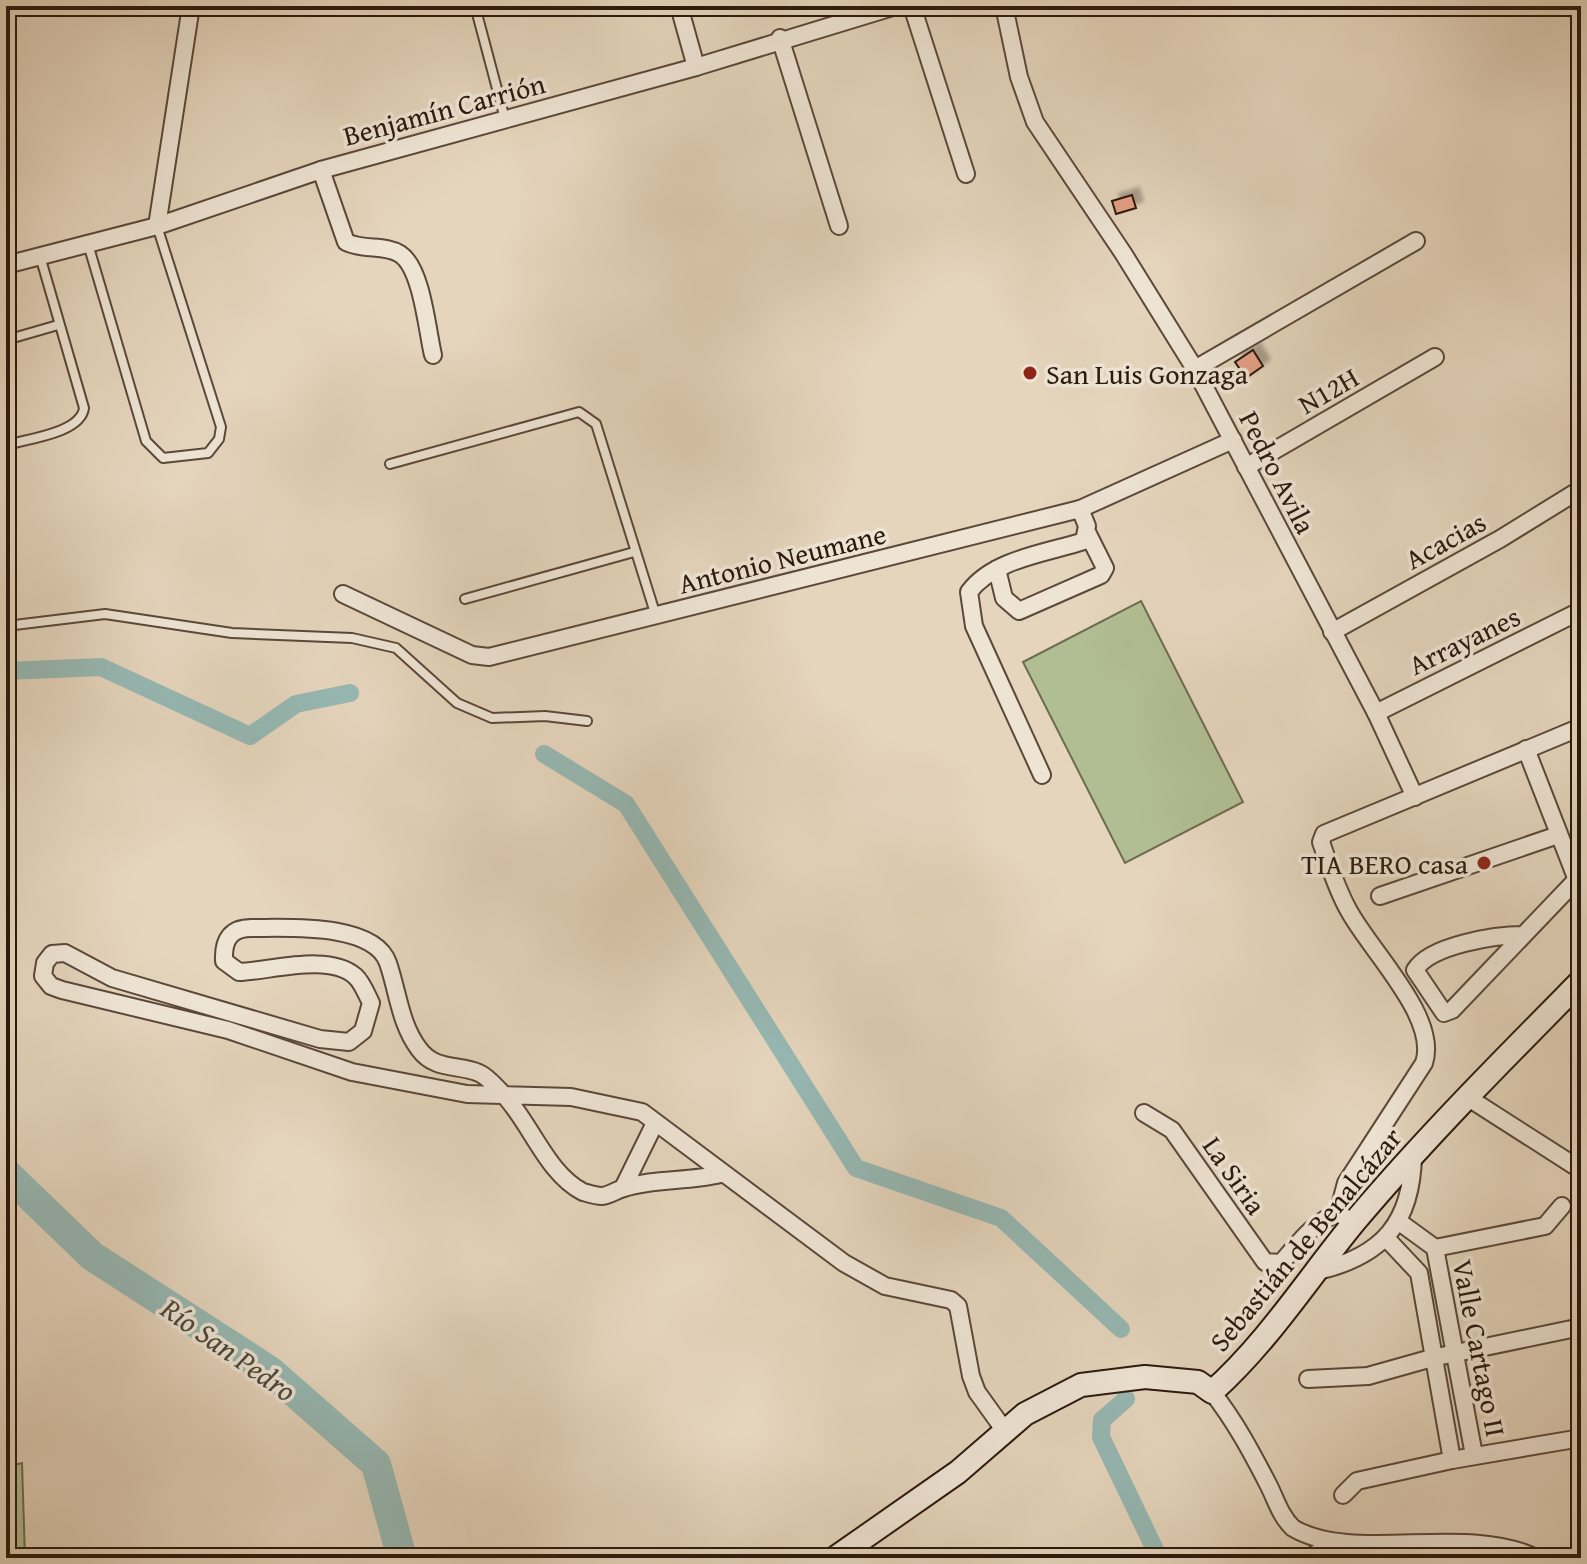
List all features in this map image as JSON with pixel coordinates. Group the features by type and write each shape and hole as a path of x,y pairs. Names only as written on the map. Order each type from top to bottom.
{"main road":[{"name":"Sebastián de Benalcázar","path":"835,1558 933,1490 1025,1414 1081,1385 1145,1377 1198,1382 1212,1392 1243,1364 1318,1271 1346,1218 1413,1155 1581,981"}],"street":[{"path":"157,226 191,6"},
{"path":"679,6 696,67"},
{"name":"Benjamín Carrión","path":"6,265 157,226 321,170 696,67 853,12 896,6"},
{"path":"912,6 966,174"},
{"name":"Pedro Avila","path":"1004,6 1019,77 1035,122 1195,369 1376,713 1415,797"},
{"path":"780,38 839,226"},
{"path":"321,170 346,242 362,249 384,248 402,255 417,279 433,355"},
{"path":"1195,369 1416,241"},
{"name":"N12H","path":"1246,467 1435,357"},
{"name":"Antonio Neumane","path":"343,594 472,655 489,657 1080,509 1233,440"},
{"name":"Acacias","path":"1332,632 1500,539 1581,489"},
{"path":"997,569 1004,598 1019,611 1101,575 1105,568 1080,509"},
{"path":"1042,775 969,609 969,592 980,577 1084,541 1088,534"},
{"name":"Arrayanes","path":"1376,713 1576,613"},
{"path":"1346,1218 1346,1183 1424,1063 1428,1052 1422,1022 1413,1003 1380,961 1349,910 1321,842 1324,834 1581,727"},
{"path":"1523,935 1479,938 1438,954 1415,970 1434,1003 1444,1013 1448,1012 1579,878 1558,835 1526,749"},
{"path":"1380,896 1558,835"},
{"path":"720,1174 690,1181 623,1188 601,1196 582,1191 561,1172 505,1095 480,1073 449,1069 419,1051 402,1015 388,962 382,951 364,938 308,928 244,928 231,933 224,943 224,961 239,972 303,964 340,968 355,976 371,1003 363,1031 349,1042 320,1039 112,978 65,953 52,954 45,963 43,976 51,986 88,999 228,1030 352,1072 467,1094 505,1095 571,1097 642,1112 720,1174 844,1263 885,1286 951,1300 958,1306 971,1376 977,1392 1005,1431"},
{"path":"1467,1097 1581,1170"},
{"name":"La Siria","path":"1144,1113 1172,1130 1265,1262 1281,1263 1315,1225 1346,1218"},
{"path":"623,1188 655,1123"},
{"path":"1318,1271 1347,1264 1386,1238 1398,1221 1412,1186 1413,1155"},
{"path":"1435,1248 1545,1226 1562,1206"},
{"name":"Valle Cartago II","path":"1398,1221 1435,1248 1474,1455"},
{"name":"Valle Cartago II","path":"1386,1238 1419,1273 1452,1460"},
{"path":"1308,1379 1368,1376 1432,1358 1581,1327"},
{"path":"1212,1392 1237,1424 1290,1526 1323,1544 1373,1554 1455,1546 1503,1547 1536,1558"},
{"path":"1343,1495 1357,1481 1474,1455 1581,1438"}],"lane":[{"path":"475,6 505,119"},
{"path":"87,243 146,441 163,458 208,453 219,439 221,427 157,226"},
{"path":"6,445 74,425 83,416 84,408 40,255"},
{"path":"6,340 58,325"},
{"path":"390,464 579,412 586,414 596,424 656,616"},
{"path":"465,599 634,552"},
{"path":"6,626 105,614 232,633 352,638 396,648 457,703 492,718 545,716 587,721"},
{"path":"1302,1558 1323,1544"}],"green space":[{"path":"1141,601 1243,802 1125,863 1023,662"},
{"path":"22,1463 25,1558 6,1558 6,1467"}],"building":[{"path":"1132,195 1136,208 1116,214 1112,201"},
{"path":"1253,350 1263,366 1246,378 1235,362"}],"waterway":[{"path":"6,671 101,667 250,736 296,704 350,693"},
{"path":"544,754 626,804 856,1168 1001,1218 1121,1329"},
{"name":"Río San Pedro","path":"6,1173 92,1256 270,1371 376,1464 402,1558"},
{"path":"1126,1399 1102,1420 1101,1437 1159,1558"}],"place":[{"name":"San Luis Gonzaga","path":"1030,373"},
{"name":"TIA BERO casa","path":"1484,863"}]}
